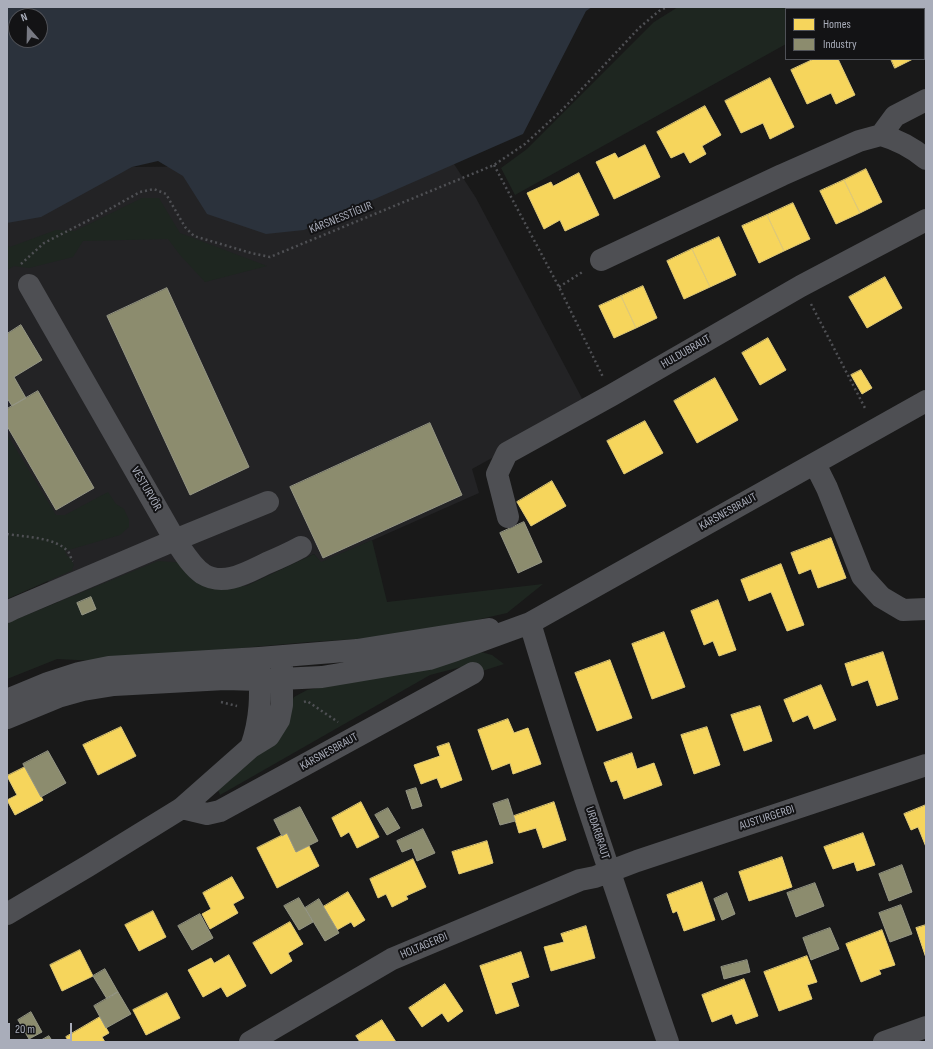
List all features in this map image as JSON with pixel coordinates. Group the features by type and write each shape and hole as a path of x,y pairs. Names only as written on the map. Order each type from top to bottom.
{"street":[{"path":"880,135 895,116 926,100"},
{"path":"601,260 782,175 859,141 880,135 904,143 926,159"},
{"name":"HULDUBRAUT","path":"508,517 497,474 507,453 612,395 802,286 926,220"},
{"name":"VESTURVÖR","path":"22,277 175,540 184,553 202,573 212,578 222,579 243,575 302,548"},
{"name":"KÁRSNESBRAUT","path":"260,680 322,677 428,659 530,623 926,401"},
{"path":"814,464 827,488 862,576 881,597 903,610 926,609"},
{"path":"9,610 82,581 175,540 268,502"},
{"name":"KÁRSNESBRAUT","path":"259,658 357,650 451,634 530,623"},
{"name":"URÐARBRAUT","path":"530,623 609,872 668,1042"},
{"path":"7,914 182,808 251,747 269,736 279,720 282,705 282,656"},
{"path":"7,700 48,683 79,673 109,667 259,658 260,709 256,733 251,747"},
{"name":"KÁRSNESBRAUT","path":"182,808 207,814 220,811 473,673"},
{"path":"7,718 83,690 114,685 225,679 260,680"},
{"name":"AUSTURGERÐI","path":"609,872 926,765"},
{"name":"HOLTAGERÐI","path":"250,1042 392,959 580,880 609,872"},
{"path":"884,1042 926,1027"}],"path":[{"name":"KÁRSNESSTÍGUR","path":"22,277 44,243 140,192 154,189 166,194 185,227 194,236 251,253 270,257 494,165 525,144 563,109 639,28 659,11 667,7"},
{"path":"494,165 559,287 612,395"},
{"path":"559,287 601,260"},
{"path":"802,286 866,411"},
{"path":"7,534 21,537 35,537 48,540 60,546 68,552 82,581"},
{"path":"214,701 260,709"},
{"path":"282,705 306,701 346,727 353,739"}],"shaded area":[{"path":"7,7 592,7 586,11 523,134 304,230 266,234 207,214 183,176 158,161 132,167 41,217 7,223"},
{"path":"678,7 854,7 785,8 785,45 515,195 501,168 527,149 654,22"},
{"path":"454,164 476,198 586,406 472,469 479,493 321,563 314,554 246,586 229,586 69,623 7,501 7,223 132,167"},
{"path":"142,198 159,198 180,233 267,266 205,282 180,255 168,239 83,241 73,257 29,268 14,266 7,270 7,245 10,247 56,230 75,231"},
{"path":"7,434 56,515 65,515 108,492 116,504 124,509 129,520 129,527 120,535 65,551 74,565 73,570 7,599"},
{"path":"372,540 387,602 543,584 507,613 406,636 309,642 97,661 57,659 7,679 7,623 158,561 188,563 229,586 246,586 314,554 321,562"},
{"path":"481,652 492,655 504,664 479,672 461,667 430,675 220,795 217,787 281,726 294,697 307,690 412,671"}],"building: Homes":[{"path":"812,60 838,60 855,95 836,104 831,93 807,104 791,70"},
{"path":"891,60 911,60 895,68"},
{"path":"770,78 794,127 770,139 763,123 741,133 725,101"},
{"path":"705,106 721,135 702,146 706,154 690,163 684,152 671,158 657,132"},
{"path":"645,145 660,177 614,199 596,162 615,153 618,158"},
{"path":"866,169 882,202 860,213 844,180"},
{"path":"579,173 599,215 565,231 560,220 544,229 527,193 551,182 553,186"},
{"path":"844,180 860,213 836,224 820,191"},
{"path":"793,203 810,239 784,251 767,215"},
{"path":"767,215 784,251 759,263 742,226"},
{"path":"719,237 736,275 710,287 692,249"},
{"path":"692,249 710,287 684,299 667,261"},
{"path":"885,277 902,308 867,328 849,297"},
{"path":"643,286 657,318 636,328 621,296"},
{"path":"621,296 636,328 614,338 599,306"},
{"path":"768,338 786,370 760,385 742,353"},
{"path":"861,370 872,388 862,394 851,375"},
{"path":"715,378 738,420 697,443 674,401"},
{"path":"645,421 663,453 624,474 607,441"},
{"path":"552,481 566,506 531,526 517,502"},
{"path":"831,538 846,578 818,588 811,569 799,574 791,553"},
{"path":"781,564 804,625 787,631 771,592 749,601 741,580"},
{"path":"718,600 736,650 719,656 713,641 704,645 691,611"},
{"path":"664,632 685,687 652,699 632,644"},
{"path":"883,652 898,699 877,706 868,680 852,686 845,664"},
{"path":"610,660 632,718 597,731 575,673"},
{"path":"821,685 836,720 814,729 808,715 793,722 784,700"},
{"path":"760,706 772,741 744,751 731,715"},
{"path":"508,719 514,733 528,728 541,764 513,774 510,763 492,770 478,730"},
{"path":"121,727 136,756 98,775 83,745"},
{"path":"707,727 720,765 694,774 681,735"},
{"path":"449,743 462,780 441,788 437,778 421,784 414,765 440,756 437,747"},
{"path":"632,753 637,769 654,763 662,785 624,799 617,780 611,782 604,763"},
{"path":"25,767 43,800 15,815 7,800 17,795 7,776"},
{"path":"361,802 379,837 357,848 349,832 341,837 332,818"},
{"path":"554,802 566,840 543,848 536,828 519,833 514,816"},
{"path":"926,805 926,847 918,827 911,830 904,814"},
{"path":"287,833 296,852 309,846 319,866 277,888 257,848"},
{"path":"863,833 875,865 857,871 854,862 833,869 824,847"},
{"path":"487,841 493,863 459,874 452,852"},
{"path":"782,857 792,887 749,901 739,872"},
{"path":"413,859 426,887 406,896 408,899 392,907 386,894 378,898 370,879"},
{"path":"232,877 244,898 233,904 238,913 210,929 202,914 211,909 203,893"},
{"path":"702,882 715,920 684,931 677,911 673,913 667,895"},
{"path":"348,892 365,920 354,927 351,922 337,930 323,907"},
{"path":"153,911 166,937 139,951 125,925"},
{"path":"290,922 303,944 288,953 292,961 271,974 253,943"},
{"path":"926,925 926,958 916,928"},
{"path":"586,926 595,958 551,971 544,947 564,942 561,934"},
{"path":"882,930 895,965 879,970 881,974 861,982 846,944"},
{"path":"80,950 93,976 62,991 50,965"},
{"path":"521,952 529,977 511,983 519,1006 496,1014 480,966"},
{"path":"229,955 246,986 227,997 221,987 203,997 188,970 211,958 214,963"},
{"path":"807,956 817,982 807,985 812,999 779,1011 764,972"},
{"path":"744,979 758,1016 736,1024 732,1014 712,1022 702,995"},
{"path":"445,984 463,1011 448,1022 442,1013 422,1027 409,1008"},
{"path":"167,993 180,1018 146,1035 133,1010"},
{"path":"100,1017 109,1033 102,1037 105,1042 69,1042 66,1037"},
{"path":"382,1020 396,1042 360,1042 356,1036"}],"building: Industry":[{"path":"167,288 249,467 190,495 107,316"},
{"path":"21,325 42,360 14,377 26,398 12,406 7,398 7,334"},
{"path":"38,391 94,488 56,510 7,426 7,409"},
{"path":"430,423 462,495 323,558 290,487"},
{"path":"524,522 542,562 518,573 500,533"},
{"path":"91,597 96,609 82,615 77,603"},
{"path":"48,751 66,783 41,797 23,764"},
{"path":"416,788 422,806 412,809 406,791"},
{"path":"508,799 515,821 500,825 493,804"},
{"path":"300,807 318,841 296,852 287,833 282,836 274,820"},
{"path":"388,808 400,828 387,835 375,815"},
{"path":"423,829 435,853 417,861 412,848 402,852 397,841"},
{"path":"902,865 912,892 889,901 879,874"},
{"path":"815,883 824,906 796,917 787,893"},
{"path":"727,893 735,914 722,920 714,899"},
{"path":"299,898 313,922 299,930 284,906"},
{"path":"319,899 339,933 325,941 305,908"},
{"path":"901,905 912,934 890,942 879,913"},
{"path":"200,914 213,938 192,950 178,926"},
{"path":"830,928 839,949 811,960 803,938"},
{"path":"747,960 750,972 724,979 721,967"},
{"path":"105,969 118,992 107,999 93,976"},
{"path":"118,992 131,1014 106,1028 94,1006"},
{"path":"31,1012 42,1032 29,1039 18,1020"},
{"path":"49,1036 53,1042 38,1042"}]}
